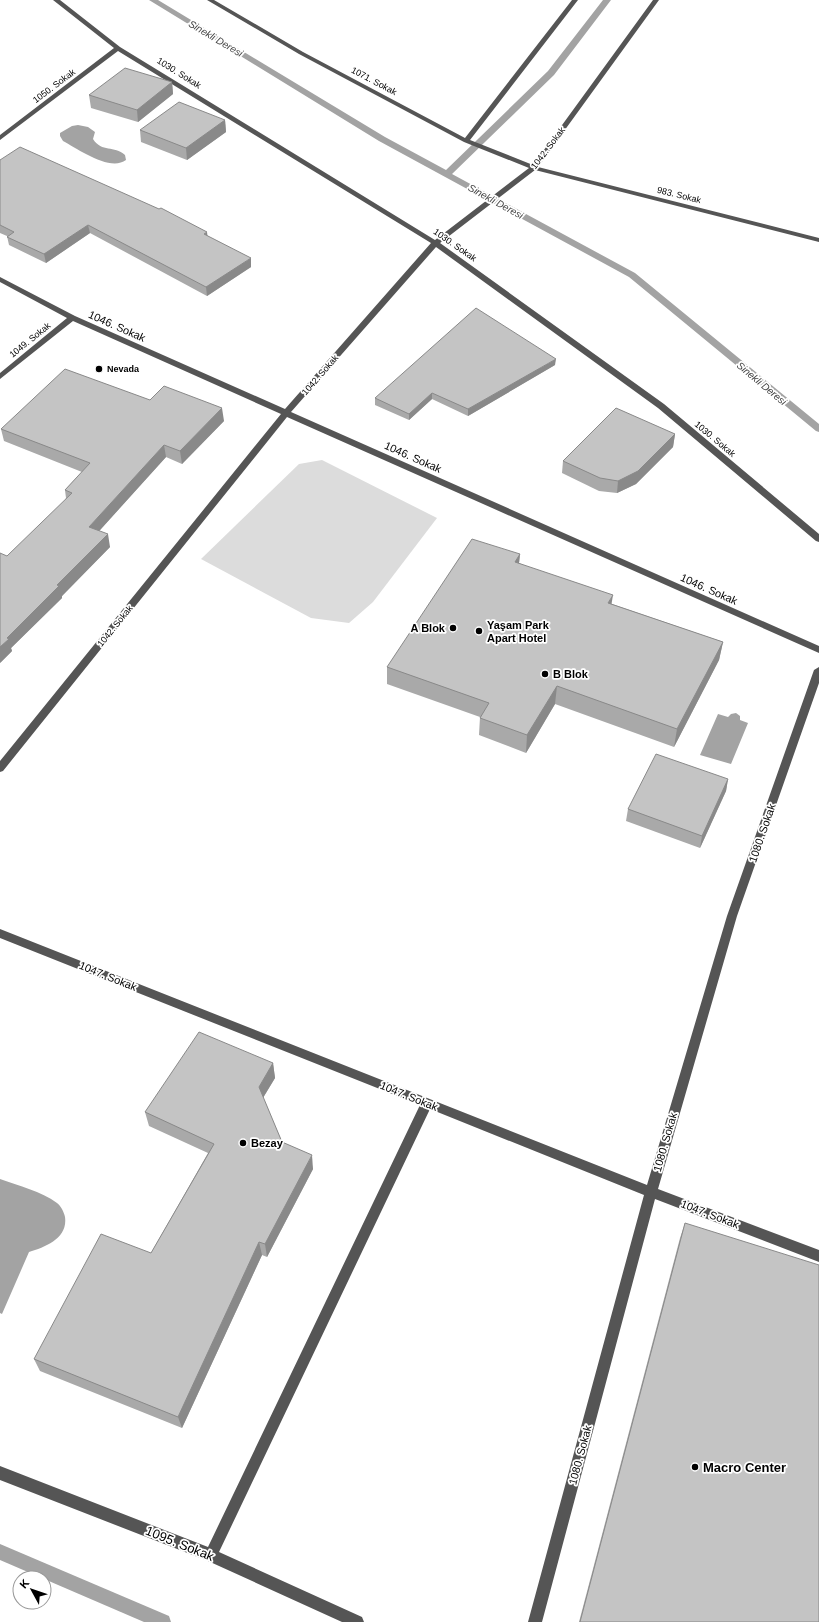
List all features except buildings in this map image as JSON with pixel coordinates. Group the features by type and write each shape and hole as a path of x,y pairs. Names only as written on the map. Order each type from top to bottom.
{"street":[{"name":"1030. Sokak","path":"56,0 118,48 435,243 661,406 819,539"},
{"name":"1071. Sokak","path":"210,0 301,53 466,140 534,168"},
{"path":"466,140 575,0"},
{"name":"1042. Sokak","path":"2,762 286,413 435,243 534,168 656,0"},
{"name":"1050. Sokak","path":"0,138 118,48"},
{"name":"983. Sokak","path":"534,168 819,240"},
{"name":"1046. Sokak","path":"0,279 72,318 819,650"},
{"name":"1049. Sokak","path":"0,377 72,318"},
{"name":"1080. Sokak","path":"535,1622 651,1192 732,916 819,670"},
{"name":"1047. Sokak","path":"0,933 651,1192 819,1256"},
{"path":"210,1555 427,1103"},
{"name":"1095. Sokak","path":"0,1473 210,1555 357,1622"}],"shaded area":[{"path":"78,125 88,127 95,132 93,139 100,146 121,152 125,155 126,160 119,163 103,161 85,154 63,141 60,133 72,126"},
{"path":"322,460 437,518 373,602 349,623 311,618 201,559 299,464"},
{"path":"736,713 740,716 740,720 748,723 731,764 700,755 718,714 728,717 731,714"},
{"path":"0,1179 37,1192 51,1199 60,1206 65,1217 63,1231 59,1236 49,1244 29,1252 2,1314 0,1313"}],"waterway":[{"name":"Sinekli Deresi","path":"153,0 382,139 632,275 819,429"},
{"path":"447,174 551,73 607,0"},
{"path":"0,1552 163,1622"}],"place":[{"name":"Nevada","path":"99,369"},
{"name":"A Blok","path":"453,628"},
{"name":"Yaşam Park Apart Hotel","path":"479,631"},
{"name":"B Blok","path":"545,674"},
{"name":"Bezay","path":"243,1143"},
{"name":"Macro Center","path":"695,1467"}]}
